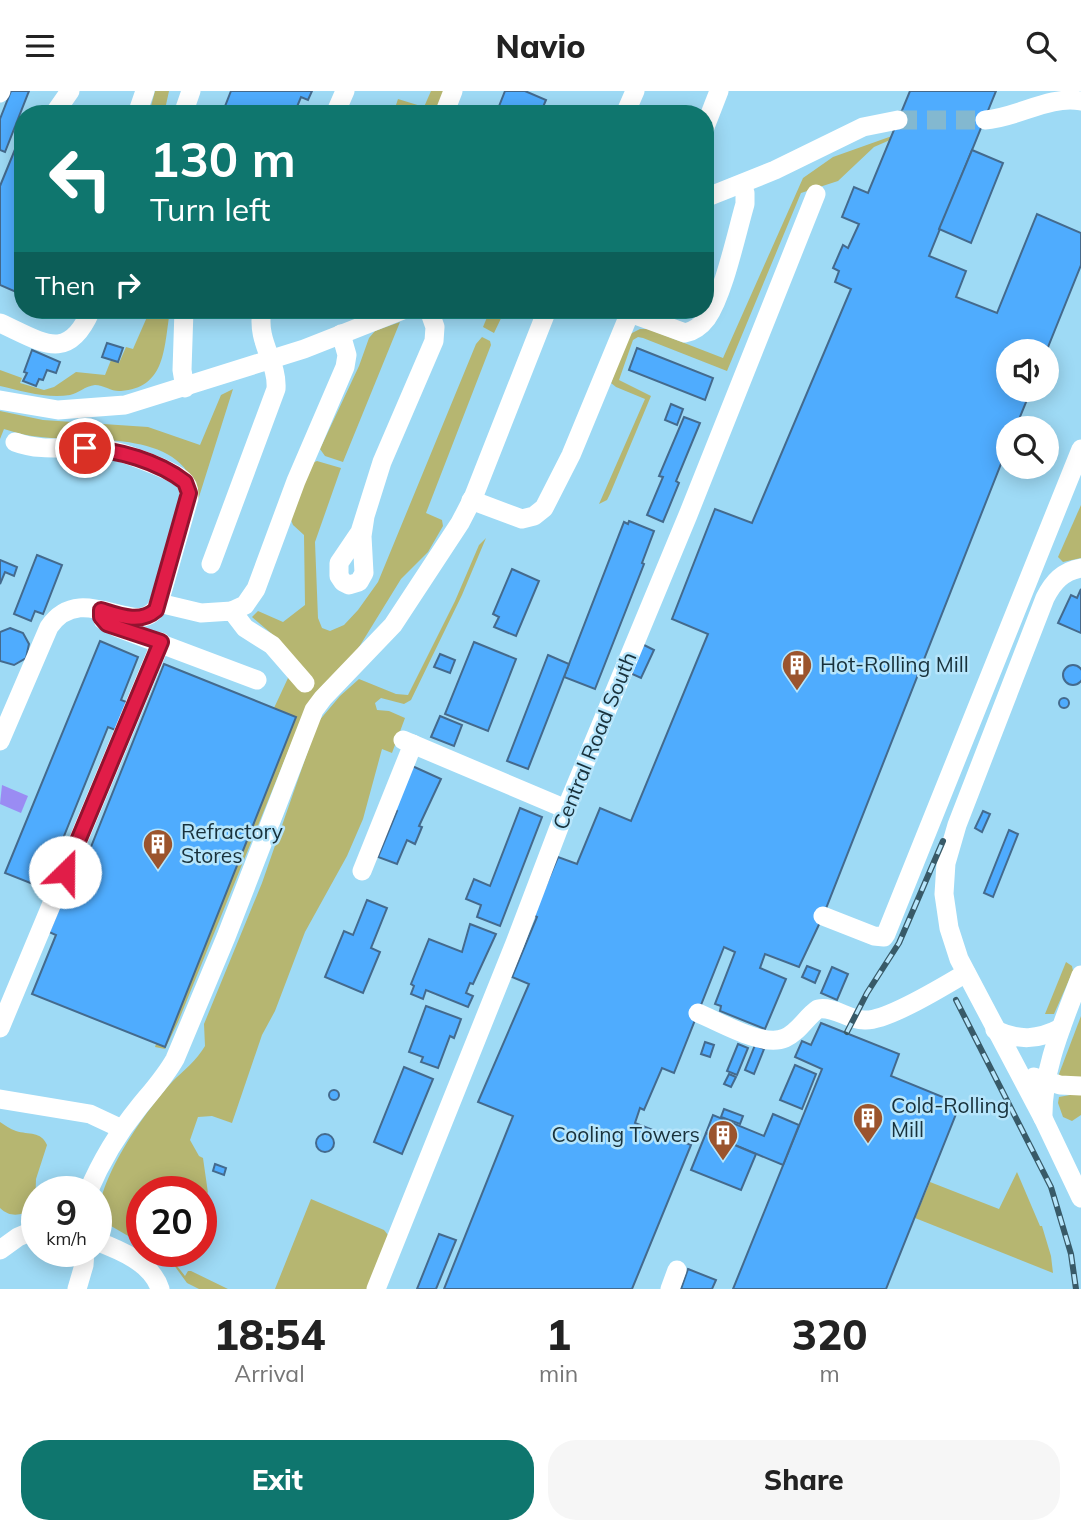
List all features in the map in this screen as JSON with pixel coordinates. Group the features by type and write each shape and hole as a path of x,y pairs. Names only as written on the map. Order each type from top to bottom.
{"lane":[{"path":"985,120 1008,117 1061,100 1081,101"},
{"path":"714,195 863,127 898,120"},
{"path":"714,306 745,204 742,184"},
{"name":"Central Road South","path":"376,1289 566,809 683,528 816,194"},
{"path":"0,323 39,341 58,344 67,342 78,334 86,319"},
{"path":"184,319 182,370 185,388"},
{"path":"211,564 274,394 276,380 261,336 262,319"},
{"path":"0,400 50,409 86,410 125,405 270,360 380,319"},
{"path":"365,516 382,462 434,341 435,327 432,319"},
{"path":"95,1176 122,1129 165,1076 175,1059 226,937 314,711 400,617 460,523 543,319"},
{"path":"471,500 523,519 534,516 544,508 571,455 628,319"},
{"path":"651,319 685,333 694,331 706,319"},
{"path":"159,603 194,613 215,614 232,611 248,602 256,589 296,481 345,367 346,350 341,334"},
{"path":"0,741 6,712 55,618 75,608 87,606 140,618 153,612 159,603 189,498 185,482 160,468 108,450 37,449 15,442"},
{"path":"823,916 874,936 884,937 886,934 1081,449"},
{"path":"1081,568 1070,570 1056,580 1045,598 950,848 944,880 945,908 954,948 1081,1198"},
{"path":"101,610 101,617 107,624 257,680"},
{"path":"232,611 245,628 272,645 305,683"},
{"path":"0,1028 161,642"},
{"path":"362,871 408,742 566,809"},
{"path":"698,1013 761,1039 777,1040 793,1033 818,1009 829,1009 857,1019 871,1020 885,1016 966,973"},
{"path":"1042,1118 1045,1081 1081,975"},
{"path":"995,1030 1027,1039 1061,1028"},
{"path":"1018,1072 1060,1085 1081,1086"},
{"path":"0,1099 90,1114 122,1129"},
{"path":"0,1250 21,1236"},
{"path":"112,1249 149,1269 155,1275 160,1289"},
{"path":"76,1289 83,1267"},
{"path":"670,1289 677,1270"}],"shaded area":[{"path":"155,91 169,91 166,105 151,105"},
{"path":"431,91 447,91 441,105 425,105"},
{"path":"398,99 418,105 396,105"},
{"path":"892,136 890,140 874,147 838,181 801,193 727,371 643,338 633,340 619,380 651,396 610,494 607,500 599,504 645,399 611,383 628,335 640,329 648,329 723,358 803,178 833,157"},
{"path":"146,319 169,319 159,366 146,383 135,388 121,391 95,385 73,394 52,396 0,386 0,370 22,378 20,383 44,390 54,387 76,372 105,375 111,360 119,363 126,347 133,349"},
{"path":"486,319 501,319 494,333 483,327"},
{"path":"400,322 343,462 325,456 320,449 359,366 369,338 375,331"},
{"path":"482,337 490,341 491,345 426,513 442,520 443,526 428,552 401,579 356,652 322,686 298,727 178,1022 165,1049 155,1047 274,708 288,678 272,634 252,617 258,611 283,622 305,605 304,535 291,520 312,463 317,461 341,468 315,542 318,618 322,628 330,631 344,625 378,582 476,344"},
{"path":"233,389 198,500 191,477 177,460 158,450 135,443 36,437 4,429 0,439 0,411 43,420 148,427 200,445 221,395"},
{"path":"1081,505 1081,558 1063,562 1058,557"},
{"path":"486,538 462,595 411,700 404,704 381,698 375,703 377,710 389,711 405,718 392,753 382,749 363,819 347,856 305,932 275,1011 262,1035 232,1123 212,1116 198,1117 190,1140 203,1158 206,1176 126,1176 126,1235 112,1227 112,1176 110,1176 149,1110 205,1046 204,1024 262,883 318,722 359,679 396,694 408,695 455,601 479,545"},
{"path":"2,785 28,796 21,813 0,804"},
{"path":"1066,962 1072,966 1073,971 1054,1014 1045,1014"},
{"path":"1081,1016 1081,1077 1060,1077 1059,1074"},
{"path":"1081,1093 1081,1115 1072,1121 1063,1117 1058,1103 1059,1097"},
{"path":"0,1122 16,1131 38,1135 47,1145 37,1176 21,1176 21,1214 13,1215 0,1208"},
{"path":"1017,1172 1042,1226 1053,1273 915,1218 930,1182 999,1209"},
{"path":"311,1199 384,1230 388,1235 369,1289 275,1289"},
{"path":"175,1267 185,1276 191,1271 228,1289 199,1289 187,1283"}],"building":[{"path":"11,91 29,91 23,105 14,105 14,129 5,152 0,150 0,119"},
{"path":"231,91 312,91 308,100 301,97 298,105 226,105"},
{"path":"505,91 525,91 546,100 544,105 500,105"},
{"name":"Hot-Rolling Mill","path":"910,91 996,91 929,256 966,271 956,297 997,313 1037,214 1081,233 1081,265 1051,339 996,339 996,402 1026,402 1020,416 996,416 996,476 823,916 799,967 765,954 760,968 786,979 765,1029 720,1011 721,1006 715,1004 735,952 724,947 674,1073 662,1068 644,1110 640,1108 635,1123 691,1145 632,1289 444,1289 513,1116 478,1102 529,984 512,977 537,917 533,915 558,857 577,864 600,808 631,821 708,634 672,619 715,509 752,523 851,289 835,282 839,271 833,268 843,245 848,248 859,224 842,217 854,187 868,193"},
{"path":"972,150 1003,163 971,243 939,229"},
{"path":"14,152 14,291 0,285 0,186"},
{"path":"107,343 123,348 118,362 102,357"},
{"path":"637,348 713,378 705,400 629,370"},
{"path":"32,350 60,362 56,373 47,370 43,380 39,379 36,386 23,381"},
{"path":"671,404 683,409 677,425 665,420"},
{"path":"684,417 700,423 676,481 679,483 663,522 647,515 663,477 659,476"},
{"path":"629,521 654,531 642,563 644,564 595,689 564,677 624,522 628,524"},
{"path":"37,555 62,565 43,614 35,611 31,621 14,614"},
{"path":"0,560 17,567 14,576 5,572 0,584"},
{"path":"512,569 539,581 516,636 494,627 499,617 493,614"},
{"path":"1081,589 1081,633 1058,623 1071,595 1077,598"},
{"path":"10,628 23,633 29,644 26,658 14,665 0,661 0,632"},
{"path":"100,641 138,657 121,700 129,703 118,731 108,727 43,888 5,873"},
{"path":"474,642 516,659 488,731 445,714"},
{"path":"642,644 654,650 641,678 630,673"},
{"path":"440,654 455,660 450,673 434,667"},
{"path":"548,655 569,664 528,769 507,761"},
{"name":"Refractory Stores","path":"164,664 296,717 165,1047 32,994 56,935 49,932 60,905 67,907"},
{"path":"1073,665 1080,668 1080,682 1073,685 1066,682 1063,675 1066,668"},
{"path":"1064,698 1068,699 1068,707 1064,708 1060,707 1059,703 1060,699"},
{"path":"440,716 462,725 454,746 431,737"},
{"path":"410,765 441,779 419,826 422,827 415,844 407,840 397,864 378,857 397,811 392,808"},
{"path":"520,808 542,817 500,926 477,917 481,905 466,899 474,879 490,886"},
{"path":"983,811 990,814 982,832 975,828"},
{"path":"1009,830 1018,834 993,897 984,893"},
{"path":"367,900 387,908 371,948 380,952 363,993 325,977 344,931 353,935"},
{"path":"470,924 496,934 473,984 470,983 466,993 473,996 468,1007 426,990 423,999 411,994 414,986 411,984 429,939 462,952"},
{"path":"807,966 820,971 815,983 802,977"},
{"path":"832,967 848,974 837,1000 821,993"},
{"path":"426,1006 461,1019 454,1038 450,1036 438,1068 421,1062 423,1057 409,1052"},
{"name":"Cold-Rolling Mill","path":"821,1023 899,1054 891,1076 960,1104 886,1289 733,1289 822,1069 795,1057 802,1041 811,1045"},
{"path":"705,1042 714,1045 710,1057 701,1054"},
{"path":"738,1044 748,1048 737,1075 727,1071"},
{"path":"755,1045 764,1049 754,1074 745,1070"},
{"path":"795,1065 816,1074 802,1109 780,1100"},
{"path":"404,1067 433,1079 402,1154 374,1142"},
{"path":"729,1074 736,1077 731,1087 724,1084"},
{"path":"334,1090 338,1091 338,1099 334,1100 330,1099 329,1095 330,1091"},
{"path":"724,1109 743,1116 740,1124 721,1117"},
{"path":"773,1114 799,1125 783,1165 706,1133 713,1115 764,1136"},
{"name":"Cooling Towers","path":"706,1133 756,1154 741,1190 691,1170"},
{"path":"325,1134 332,1136 332,1150 325,1152 318,1150 316,1143 318,1136"},
{"path":"215,1164 226,1168 224,1175 213,1171"},
{"path":"439,1234 456,1240 436,1289 417,1289"},
{"path":"688,1269 716,1280 712,1289 681,1289"}],"tunnel":[{"path":"898,120 985,120"}],"railway":[{"path":"847,1032 867,993 899,943 943,841"},
{"path":"956,1000 1051,1187 1071,1254 1076,1289"}],"place":[{"name":"Hot-Rolling Mill","path":"797,692"},
{"name":"Refractory Stores","path":"158,871"},
{"name":"Cold-Rolling Mill","path":"868,1145"},
{"name":"Cooling Towers","path":"723,1162"}],"route":[{"path":"65,872 161,642 107,624 100,613 101,610 143,618 156,610 189,493 185,482 160,468 120,453 85,448"}]}
